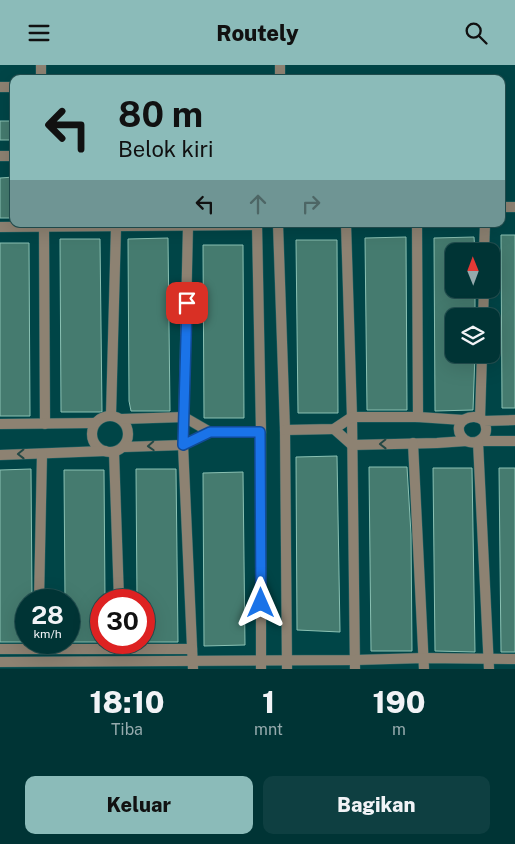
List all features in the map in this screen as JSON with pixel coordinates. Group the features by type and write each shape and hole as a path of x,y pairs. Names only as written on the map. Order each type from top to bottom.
{"street":[{"path":"44,227 45,424"},
{"path":"112,415 116,227"},
{"path":"188,227 183,445 193,665"},
{"path":"257,227 261,664"},
{"path":"278,227 285,430 287,664"},
{"path":"346,227 352,417 355,665"},
{"path":"417,227 418,417"},
{"path":"484,243 485,227"},
{"path":"482,363 482,419 486,426 486,431 479,441 488,664"},
{"path":"109,452 97,447 92,440 92,431 95,423 102,417 112,415 122,419 184,417 210,432"},
{"path":"285,430 334,429 352,417 418,417 463,420 471,416 482,419 515,420"},
{"path":"122,419 127,425 129,433 124,447"},
{"path":"463,420 459,431 466,441"},
{"path":"0,424 95,423"},
{"path":"334,429 352,445 515,441"},
{"path":"0,455 109,452 124,447 183,445 210,432 260,432"},
{"path":"414,443 424,669"},
{"path":"109,452 118,589"},
{"path":"39,589 42,454"},
{"path":"155,647 192,649"},
{"path":"0,649 15,648"},
{"path":"0,662 48,665 355,665 424,658 488,664 515,659"}],"building":[{"path":"0,121 10,121 10,140 0,140"},
{"path":"10,177 10,218 0,218 0,178"},
{"path":"501,235 515,235 515,408 502,408"},
{"path":"406,237 407,410 367,410 365,238"},
{"path":"474,237 474,243 445,243 445,298 475,298 475,308 445,308 445,363 475,363 473,410 435,411 434,238"},
{"path":"168,238 170,411 131,411 129,401 128,239"},
{"path":"60,239 100,239 102,412 61,412"},
{"path":"296,240 337,240 338,413 298,413"},
{"path":"0,243 29,243 30,416 0,416"},
{"path":"203,245 243,245 244,418 204,418"},
{"path":"337,456 340,632 297,630 296,457"},
{"path":"369,467 407,467 411,534 412,651 371,651"},
{"path":"433,468 472,468 475,652 435,651"},
{"path":"499,468 515,468 515,652 501,652"},
{"path":"31,469 32,589 15,589 15,642 0,642 0,470"},
{"path":"136,469 176,469 178,642 155,642 155,589 137,589"},
{"path":"64,470 104,470 105,589 90,589 90,642 80,642 80,589 65,589"},
{"path":"243,472 245,645 204,646 203,473"}],"route":[{"path":"187,303 183,445 210,432 260,432 261,603"}]}
